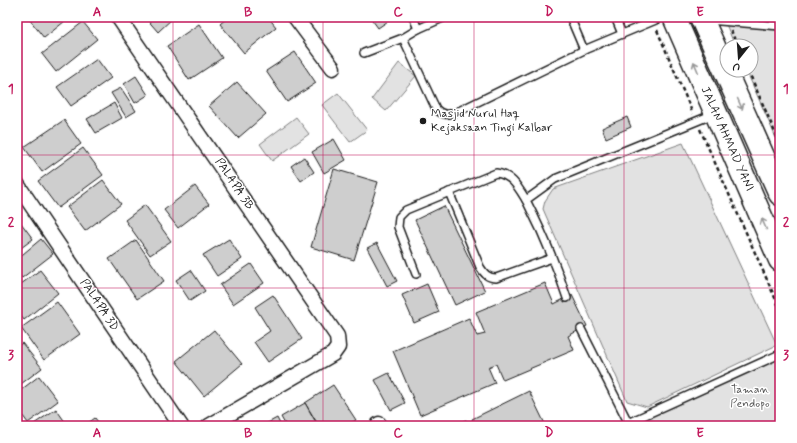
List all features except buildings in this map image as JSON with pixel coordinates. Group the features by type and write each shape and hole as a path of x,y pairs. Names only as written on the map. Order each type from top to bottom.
{"highway":[{"name":"JALAN AHMAD YANI","path":"674,17 706,117 780,260"},
{"path":"702,19 780,194"}],"street":[{"name":"PALAPA 3B","path":"118,17 156,70 337,336 338,347 334,354 209,426"},
{"path":"295,17 333,68"},
{"name":"PALAPA 3D","path":"17,184 180,426"}],"lane":[{"path":"413,17 418,29"},
{"path":"364,53 403,38 418,29 445,17"},
{"path":"570,17 584,50"},
{"path":"615,17 622,34"},
{"path":"403,38 436,109 441,114 445,115 457,112 584,50 662,17"},
{"path":"702,19 780,26"},
{"path":"526,200 555,179 706,117"},
{"path":"416,274 399,230 399,217 406,210 449,192 496,173 504,174 515,183 526,200 539,226 567,298"},
{"path":"449,192 480,267 487,276 496,278 552,258"},
{"path":"581,329 624,424 780,354"}],"path":[{"path":"652,21 706,117 780,309"},
{"path":"751,78 780,144"}],"green space":[{"path":"723,17 780,17 780,147 750,78 759,78 759,38 732,38"},
{"path":"399,63 416,76 386,111 372,99"},
{"path":"338,93 367,130 350,142 322,105"},
{"path":"296,117 309,134 272,161 260,144"},
{"path":"683,143 777,345 647,407 627,401 543,209 545,201 553,189"},
{"name":"Taman Pendopo","path":"780,351 780,426 617,426"}],"place":[{"name":"Masjid Nurul Haq Kejaksaan Tingi Kalbar","path":"423,121"}]}
